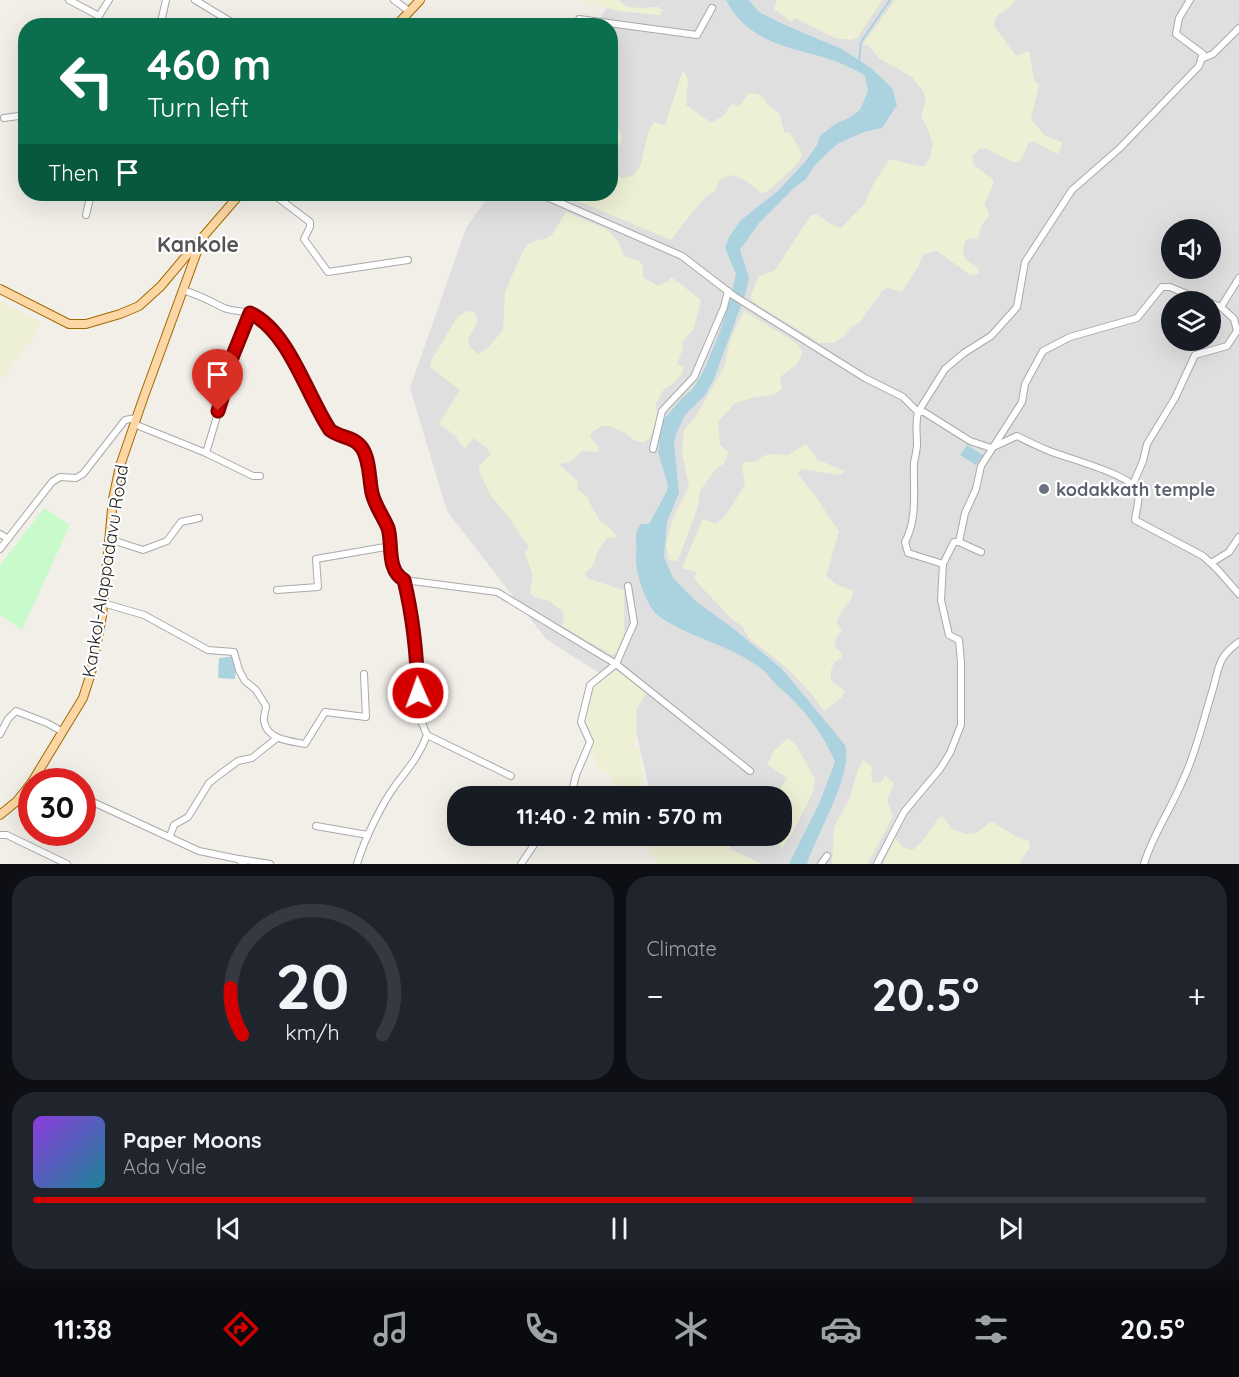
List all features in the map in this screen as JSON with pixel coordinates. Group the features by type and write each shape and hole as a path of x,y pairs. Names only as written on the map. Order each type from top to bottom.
{"main road":[{"path":"403,18 420,0"},
{"name":"Kankol-Alappadavu Road","path":"40,768 83,698 91,673 103,603 113,499 120,466 135,421 202,238 230,201"},
{"path":"0,290 69,324 87,324 139,306 161,286 202,238"},
{"name":"Kankol-Alappadavu Road","path":"0,815 18,801"}],"street":[{"path":"69,0 99,16 109,0"},
{"path":"162,18 166,0"},
{"path":"195,0 225,18"},
{"path":"394,0 409,11"},
{"path":"943,564 908,553 905,542 910,532 915,497 917,444 914,427 918,411 945,369 964,353 991,336 1017,307 1025,262 1072,190 1147,120 1199,66 1203,54 1176,34 1179,18 1190,0"},
{"path":"618,24 697,35 712,8"},
{"path":"1201,59 1213,54 1239,28"},
{"path":"4,118 18,117"},
{"path":"86,215 89,201"},
{"path":"282,201 310,222 304,239 328,272 408,260"},
{"path":"556,201 682,256 736,298 865,378 903,397 918,411 924,412 970,441 991,448 1017,436 1048,451 1112,473 1133,484 1139,494 1135,520 1203,556 1239,594"},
{"path":"1221,348 1227,346 1237,331 1234,320 1221,307 1239,278"},
{"path":"959,542 965,513 976,489 978,475 991,448 1022,402 1025,384 1043,351 1070,336 1137,318 1162,287 1180,291"},
{"path":"182,290 198,294 226,309 250,313 271,328 291,358 330,430 335,434 355,440 361,446 366,454 372,494 388,529 393,565 400,577 404,580 497,592 616,664 750,771"},
{"path":"653,449 662,411 694,377 724,307 728,291"},
{"path":"206,453 229,376 229,365 250,313"},
{"path":"1133,484 1143,461 1147,444 1174,398 1195,355 1209,351"},
{"path":"0,549 52,482 60,477 76,478 83,474 125,420 135,421 253,476 260,476"},
{"path":"109,539 143,550 167,541 181,522 198,518"},
{"path":"0,534 8,539"},
{"path":"1211,563 1229,552 1239,537"},
{"path":"877,864 904,812 945,761 961,725 959,640 949,635 943,616 940,600 943,564 954,542 981,552"},
{"path":"277,590 318,587 316,559 390,546"},
{"path":"404,580 415,642 419,716 427,735 511,776"},
{"path":"573,786 590,742 581,722 590,685 616,664 634,623 628,586"},
{"path":"103,603 144,615 208,650 234,652 242,675 256,690 266,706 264,717 266,728 277,738 305,744 325,712 366,717 364,674"},
{"path":"1144,864 1150,843 1184,780 1215,682 1218,665 1228,650 1239,642"},
{"path":"0,735 8,719 16,711 63,732"},
{"path":"357,864 368,835 396,784 410,769 421,751 427,735"},
{"path":"170,836 174,825 188,817 209,783 238,761 252,758 277,738"},
{"path":"96,804 199,851 241,862 270,864"},
{"path":"316,826 368,835"},
{"path":"0,835 7,835 67,864"},
{"path":"521,864 533,846"},
{"path":"821,864 826,856"}],"shaded area":[{"path":"612,0 1239,0 1239,864 669,864 664,846 792,846 792,786 649,786 626,690 546,639 447,511 410,388 466,228 485,201 618,201 618,18 600,18"}],"green space":[{"path":"574,0 619,0 627,7 658,7 663,10 660,15 620,11"},
{"path":"777,0 882,0 857,38 851,40 835,38 795,18 792,22 774,9"},
{"path":"895,0 1016,0 999,14 994,21 994,26 1016,56 1029,51 1034,80 1039,85 1031,119 1045,136 1062,142 1061,149 1057,154 1033,141 1028,144 1023,157 1013,162 987,149 980,148 972,157 974,165 994,180 984,203 989,213 988,218 982,224 978,239 972,238 965,241 963,251 965,258 978,268 979,274 970,275 937,251 923,255 902,292 888,288 882,291 861,321 850,328 845,335 833,343 820,343 752,301 751,295 758,277 777,267 811,215 816,214 841,228 865,203 875,181 890,159 924,167 930,158 933,145 921,117 926,99 923,91 912,77 879,58 870,47 863,44"},
{"path":"683,70 688,80 686,105 711,123 723,116 732,104 738,107 749,93 758,94 780,115 784,132 790,133 802,154 799,162 768,191 762,193 743,179 730,175 723,178 714,192 709,194 694,210 671,240 578,201 618,201 618,176 622,178 633,176 641,164 648,133 654,122 665,125"},
{"path":"618,132 622,139 618,149"},
{"path":"566,212 608,230 619,243 624,256 639,261 643,266 643,277 658,286 667,282 671,277 701,300 694,328 682,342 683,348 677,364 684,367 674,383 664,389 656,403 657,417 650,438 644,442 635,441 610,426 602,426 592,432 590,437 599,448 598,452 582,451 570,462 559,464 578,482 577,489 589,498 600,521 617,537 607,538 597,553 594,564 584,574 589,579 624,590 624,634 616,653 612,655 562,626 564,616 561,610 547,600 530,593 533,576 525,553 529,547 506,513 491,496 479,471 479,466 491,454 474,438 465,448 455,435 439,424 460,390 430,367 432,359 458,316 467,311 473,312 477,317 477,323 468,339 470,347 478,354 488,348 503,330 505,292 522,253 528,244 552,235"},
{"path":"0,301 40,322 35,335 0,381"},
{"path":"744,311 795,342 802,351 801,357 797,364 780,377 782,389 773,395 735,403 718,422 720,445 729,453 724,463 714,471 700,491 697,509 677,561 669,560 666,546 672,520 689,486 682,452 684,430 696,416 720,375 725,365 730,340"},
{"path":"806,444 818,460 845,471 840,475 802,469 797,473 839,532 826,576 838,585 853,591 851,599 837,622 842,631 834,646 841,653 842,658 834,662 831,671 831,681 845,691 842,697 824,711 787,668 749,638 742,626 731,618 694,579 697,572 682,568 703,519 716,524 725,516 745,485 742,466 745,462 755,462 763,456 772,454 788,455"},
{"path":"44,508 70,525 22,630 0,615 0,565"},
{"path":"616,670 648,690 636,710 635,745 641,752 642,786 612,786 614,782 607,772 598,767 591,753 594,745 586,718 594,687"},
{"path":"788,738 796,745 815,779 813,791 792,833 792,786 782,786 787,778 767,764 774,751"},
{"path":"863,760 873,768 872,782 880,783 885,776 894,783 887,801 893,816 868,864 832,864 834,827 850,797"},
{"path":"942,816 952,829 966,834 977,833 991,821 1017,837 1028,840 1030,847 1020,862 1021,864 883,864 895,838 904,848 913,850"},
{"path":"647,846 730,846 730,849 763,864 657,864"}],"water":[{"path":"726,0 749,0 759,12 842,49 871,68 892,88 897,105 882,128 864,132 837,144 815,165 805,180 759,223 740,250 749,278 745,295 714,379 705,395 685,415 674,443 679,493 667,522 664,557 673,578 697,602 782,669 845,745 844,771 839,787 807,864 789,864 819,804 835,762 824,740 803,711 762,669 737,654 672,625 655,613 642,589 636,562 638,528 641,524 649,524 667,491 668,485 658,452 664,419 692,390 704,370 731,297 736,274 725,248 729,237 741,220 778,191 805,162 817,145 820,136 835,124 860,110 868,91 865,76 847,66 789,48 754,32 739,19"},
{"path":"967,445 983,455 976,465 960,455"},
{"path":"236,656 235,679 218,678 219,658"}],"waterway":[{"path":"859,63 861,42 890,0"}],"place":[{"name":"kodakkath temple","path":"1044,489"}],"district":[{"name":"Kankole","path":"198,244"}],"route":[{"path":"218,411 229,376 229,365 250,313 271,328 305,381 330,430 335,434 355,440 366,454 372,494 388,529 393,565 404,580 410,607 417,661 418,693"}]}
